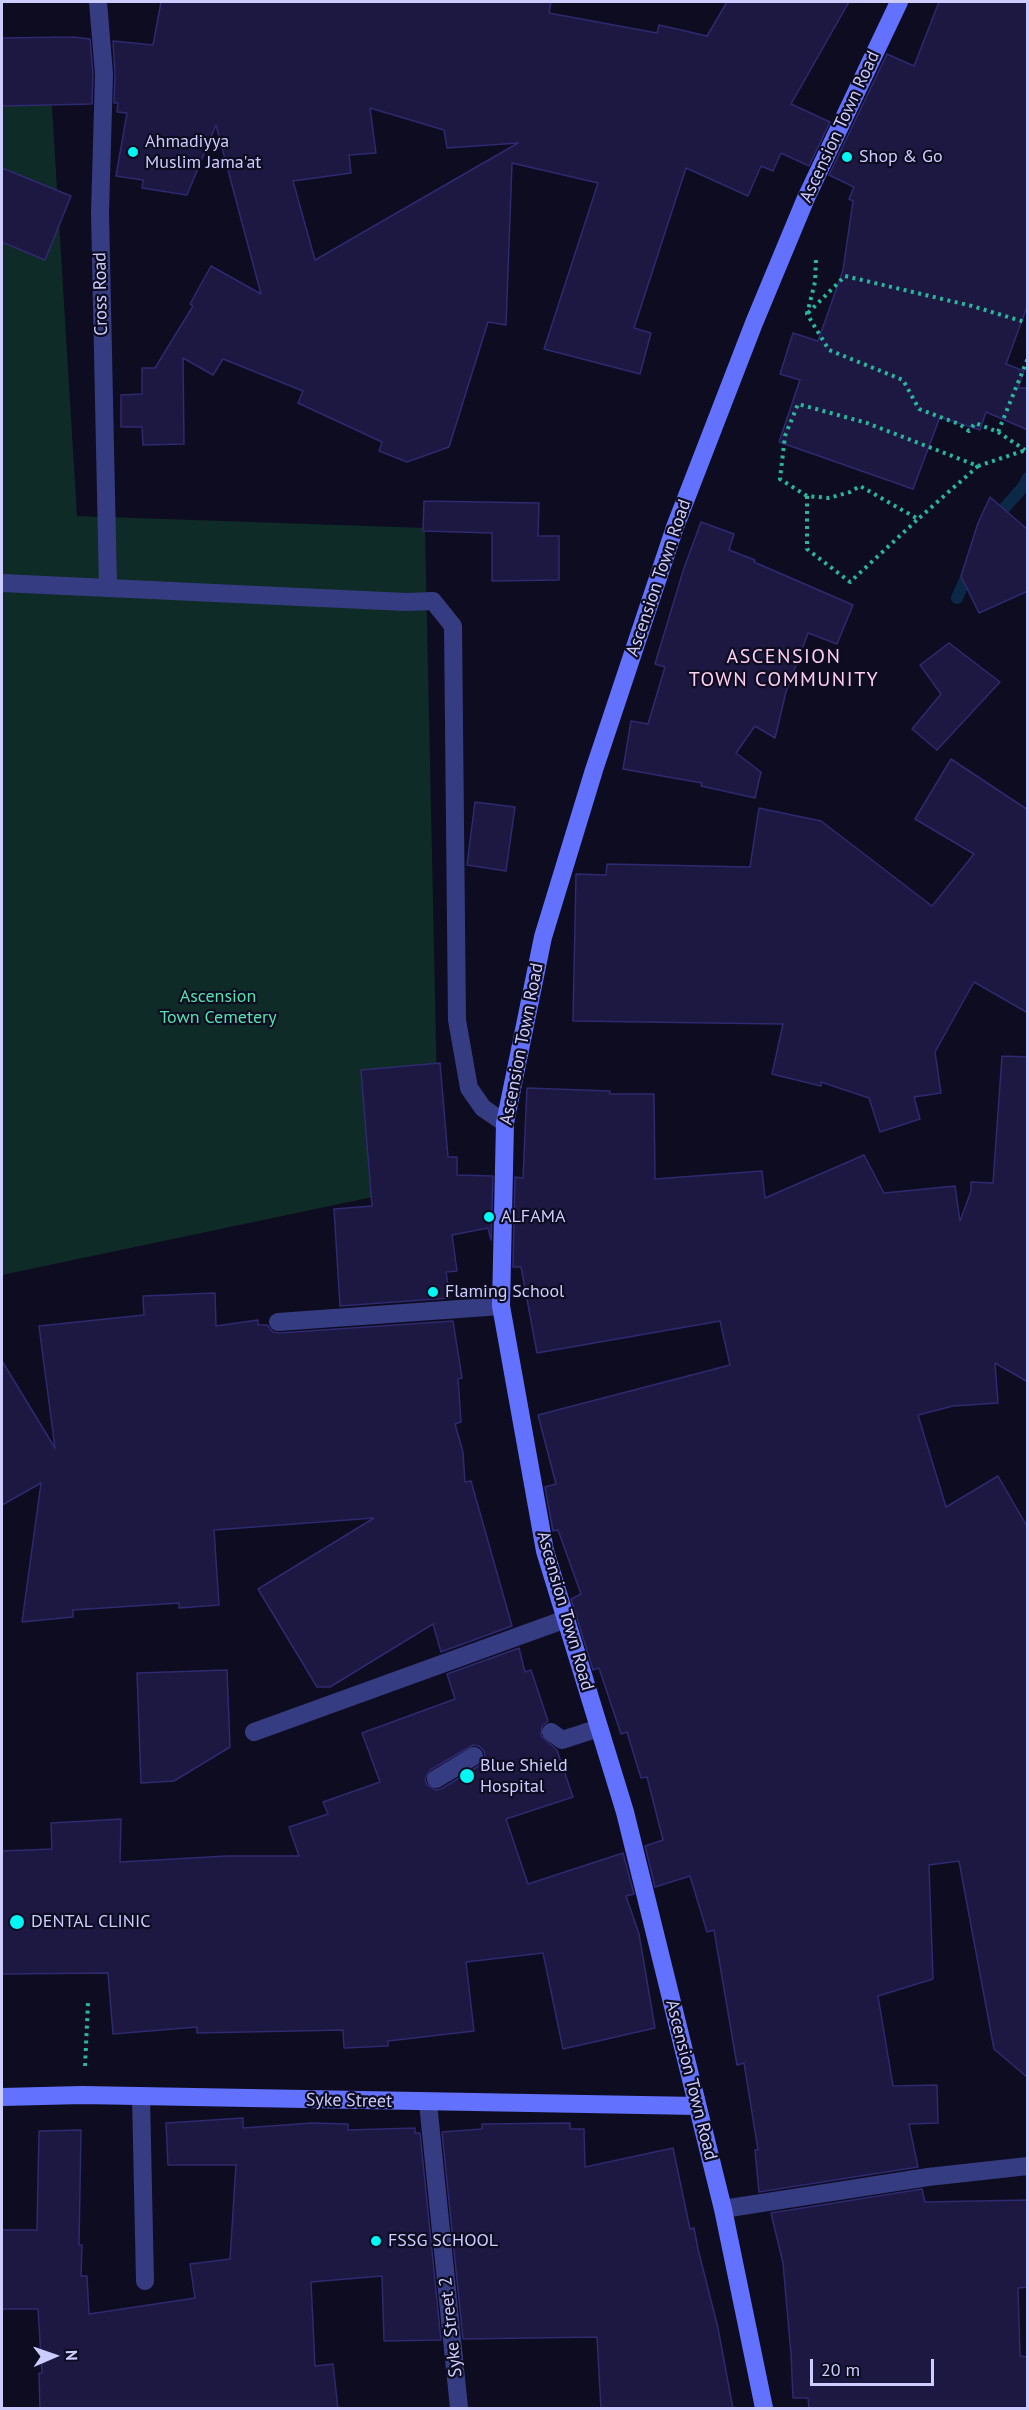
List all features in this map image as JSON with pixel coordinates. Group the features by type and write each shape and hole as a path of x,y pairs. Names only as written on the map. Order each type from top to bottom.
{"main road":[{"name":"Ascension Town Road","path":"764,2409 723,2209 625,1812 545,1551 501,1306 505,1123 543,937 594,770 675,527 754,323 806,198 899,2"},
{"name":"Syke Street","path":"2,2097 82,2095 428,2103 697,2106"}],"street":[{"name":"Cross Road","path":"98,2 104,74 100,213 108,587"},
{"path":"2,583 406,602 433,601 453,626 458,1020 469,1088 483,1108 505,1123"},
{"path":"278,1322 501,1306"},
{"path":"254,1732 566,1619"},
{"path":"551,1732 562,1740 600,1728"},
{"path":"436,1779 474,1756"},
{"path":"141,2096 145,2281"},
{"name":"Syke Street 2","path":"428,2103 459,2409"},
{"path":"723,2209 928,2177 1028,2166"}],"path":[{"path":"1027,451 999,432 975,423 969,431 959,424 919,409 903,380 829,350 807,314 845,276 972,306 1028,323"},
{"path":"999,432 1028,358"},
{"path":"918,519 860,486 829,498 807,496 780,479 785,436 798,405 867,423 978,466"},
{"path":"807,496 807,549 850,582 978,466 1027,451"},
{"path":"82,2095 88,2003"}],"green space":[{"name":"Ascension Town Cemetery","path":"2,38 49,58 77,516 425,528 439,1183 2,1275"}],"building":[{"path":"161,2 551,2 549,13 657,33 659,25 707,36 727,2 849,2 791,104 830,122 809,166 781,153 773,171 761,166 748,196 686,168 634,328 651,333 640,374 544,349 598,183 512,163 506,325 488,322 449,447 407,462 379,451 382,442 298,403 303,391 223,359 213,375 183,358 184,444 143,445 142,427 121,427 121,395 142,394 142,368 155,368 193,306 190,304 211,266 261,294 216,125 187,195 142,188 143,180 116,176 127,113 117,112 118,103 114,103 113,41 153,45","holes":["370,108 444,130 447,148 518,143 315,260 293,181 351,173 349,155 376,153"]},
{"path":"939,2 1028,2 1028,304 1006,364 1024,371 1018,388 1028,388 1028,430 986,412 980,430 940,417 913,489 779,442 800,380 780,374 793,333 818,341 843,270 853,201 849,199 854,187 829,175 887,54 914,66"},
{"path":"73,37 90,39 93,74 92,104 2,106 2,38"},
{"path":"2,168 71,196 45,260 2,242"},
{"path":"990,497 1028,530 1028,591 979,613 961,576 978,523"},
{"path":"424,501 539,503 538,536 559,536 559,580 492,581 492,533 423,531"},
{"path":"701,522 734,534 729,550 853,605 837,644 808,633 786,692 775,738 755,726 736,753 761,772 755,798 701,786 702,783 623,769 631,721 648,724 665,667 655,664 684,568"},
{"path":"949,643 1000,682 937,750 912,729 941,694 920,665"},
{"path":"951,759 1028,810 1028,1013 974,982 935,1052 941,1093 914,1097 920,1119 880,1132 869,1098 821,1082 821,1086 772,1074 783,1024 573,1021 576,874 606,875 607,864 750,867 759,808 821,821 932,906 974,854 915,819"},
{"path":"475,802 515,807 506,871 467,865"},
{"path":"1002,1056 1028,1057 1028,1382 995,1363 998,1403 953,1406 918,1415 946,1507 998,1476 1028,1528 1028,2078 994,2049 959,1861 929,1865 933,1979 878,1996 893,2086 937,2085 938,2123 909,2124 918,2167 759,2192 755,2150 758,2150 744,2063 737,2065 714,1930 707,1932 690,1876 655,1887 645,1846 663,1840 647,1777 641,1778 627,1732 621,1734 599,1668 593,1670 571,1599 581,1594 558,1530 553,1531 545,1487 556,1484 538,1415 730,1365 720,1321 537,1353 521,1267 513,1267 515,1177 523,1178 527,1088 610,1091 610,1094 654,1094 655,1179 762,1171 765,1198 864,1155 884,1193 955,1186 960,1221 971,1191 971,1182 993,1183"},
{"path":"440,1063 448,1157 457,1157 457,1175 493,1176 491,1240 488,1228 452,1235 457,1271 446,1272 450,1298 340,1306 334,1209 372,1206 361,1070"},
{"path":"215,1293 216,1326 258,1320 258,1325 267,1325 273,1332 279,1333 453,1321 462,1378 458,1379 461,1422 455,1424 463,1452 465,1482 471,1481 512,1626 441,1652 433,1624 330,1687 317,1687 258,1589 374,1518 214,1530 219,1605 179,1608 179,1603 73,1610 73,1617 22,1622 41,1483 2,1505 2,1361 55,1448 39,1326 144,1315 143,1296"},
{"path":"519,1648 525,1672 531,1670 548,1721 542,1726 541,1736 557,1750 573,1797 506,1819 528,1884 623,1853 634,1894 626,1896 639,1934 655,2028 563,2049 543,1953 466,1962 474,2031 388,2041 388,2046 344,2048 343,2030 197,2033 197,2027 113,2034 108,1973 2,1974 2,1851 52,1849 51,1823 121,1819 120,1862 227,1856 299,1856 289,1827 328,1814 323,1802 380,1782 362,1733 455,1699 447,1674","holes":["473,1745 479,1746 485,1756 480,1765 441,1789 436,1790 427,1785 425,1779 430,1770"]},
{"path":"227,1670 230,1747 174,1781 141,1783 137,1673"},
{"path":"243,2118 243,2128 312,2123 348,2124 348,2130 415,2128 415,2133 420,2133 441,2340 384,2341 382,2276 311,2282 315,2366 333,2364 338,2409 40,2409 39,2373 42,2373 38,2309 2,2309 2,2230 37,2230 39,2131 81,2130 79,2245 82,2245 81,2276 87,2276 89,2314 195,2298 190,2264 230,2259 236,2165 168,2165 166,2123"},
{"path":"570,2123 570,2129 584,2129 585,2167 673,2148 690,2229 694,2228 718,2328 733,2409 601,2409 597,2337 463,2339 442,2132 482,2129 482,2124"},
{"path":"922,2189 925,2202 1028,2200 1028,2287 1018,2288 1020,2356 1028,2357 1028,2409 809,2409 808,2398 793,2398 783,2263 771,2213"}],"waterway":[{"path":"993,521 1023,487 1028,478"},
{"path":"957,598 970,569"}],"place":[{"name":"Ahmadiyya Muslim Jama'at","path":"133,152"},
{"name":"Shop & Go","path":"847,157"},
{"name":"ALFAMA","path":"489,1217"},
{"name":"Flaming School","path":"433,1292"},
{"name":"Blue Shield Hospital","path":"467,1776"},
{"name":"DENTAL CLINIC","path":"17,1922"},
{"name":"FSSG SCHOOL","path":"376,2241"}],"district":[{"name":"ASCENSION TOWN COMMUNITY","path":"784,668"}]}
